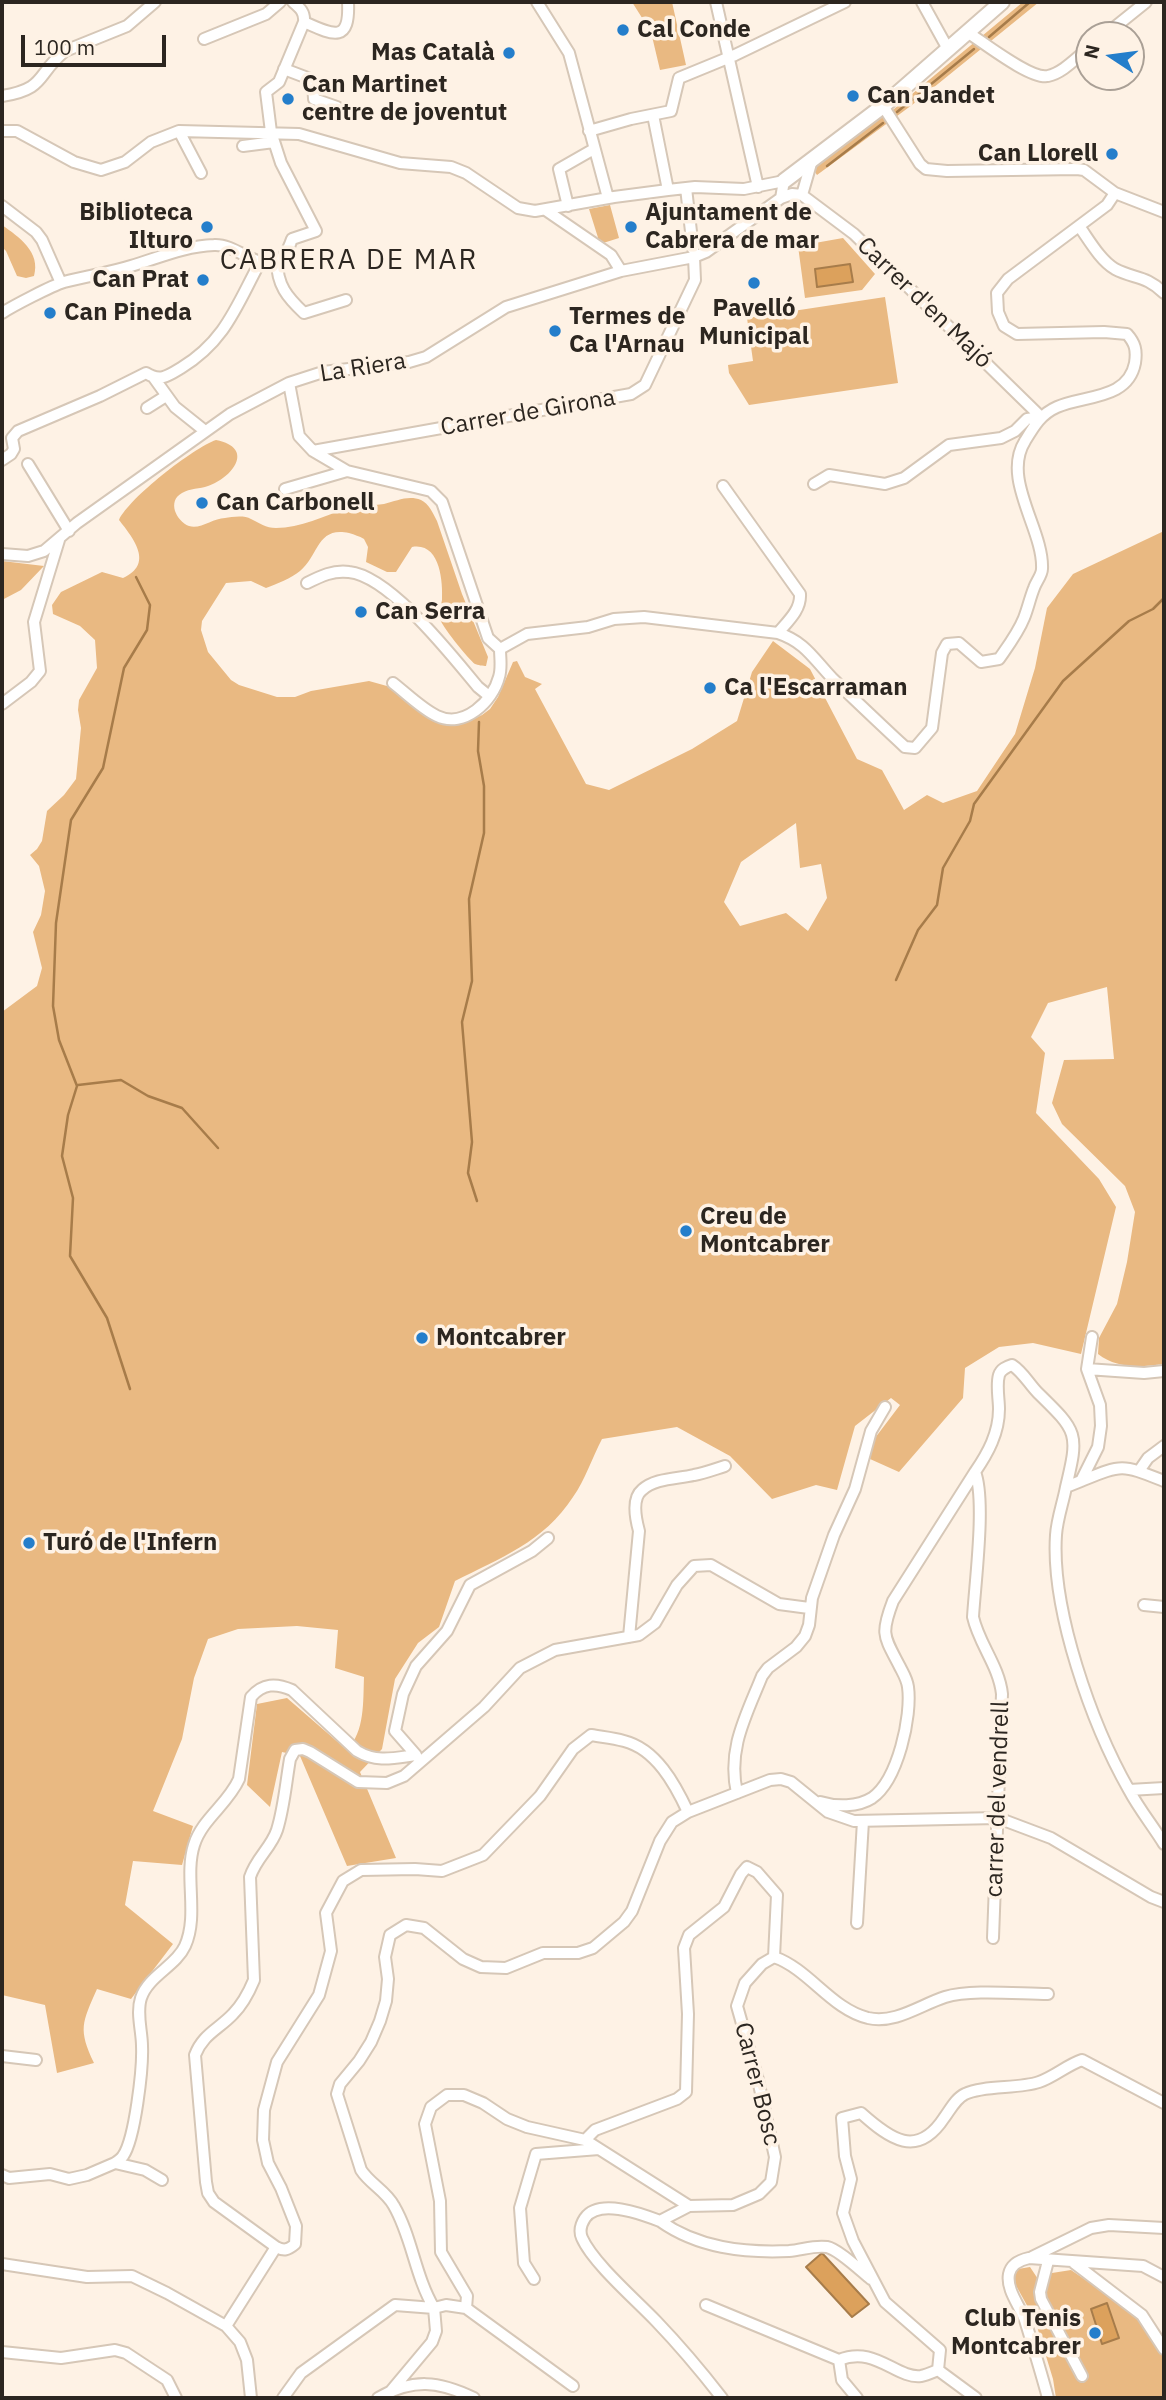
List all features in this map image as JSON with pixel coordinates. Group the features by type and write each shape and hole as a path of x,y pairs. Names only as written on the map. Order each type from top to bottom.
{"street":[{"path":"2,96 18,93 37,84 65,51 127,26 155,2"},
{"path":"204,39 267,14 280,2"},
{"path":"2,313 61,283 206,245 219,244 259,264 271,264 285,252 292,239 316,231 284,169 272,137 266,92 279,82 304,22 301,9 293,2"},
{"path":"304,22 325,32 343,30 349,22 348,2"},
{"path":"537,2 569,53 608,198"},
{"path":"716,2 758,187"},
{"path":"589,131 671,111 679,78 845,2"},
{"path":"922,2 948,49"},
{"path":"243,146 272,137 311,136 400,163 451,167 466,173 518,208 547,211 608,198 668,190 758,187 785,181 885,109 1002,2"},
{"path":"1122,21 1146,2"},
{"path":"967,32 1041,77 1050,76 1075,58"},
{"path":"284,69 313,80 314,99 338,107"},
{"path":"885,109 926,169 947,172 1084,170 1115,193 1164,212"},
{"path":"653,115 668,190"},
{"path":"2,131 17,131 74,162 101,170 125,162 151,142 180,131 255,132 272,137"},
{"path":"180,131 201,173"},
{"path":"568,206 559,169 594,149"},
{"path":"781,198 804,190 812,160"},
{"name":"Carrer d'en Majó","path":"797,172 804,190 854,234 1041,417"},
{"path":"781,198 785,181"},
{"name":"Carrer de Girona","path":"313,451 631,394 645,385 695,280 686,188"},
{"path":"744,189 763,194 768,200 755,218"},
{"path":"814,484 829,475 885,484 904,478 949,445 1001,438 1015,431 1027,419 1041,417 1059,406 1097,398 1121,386 1132,374 1136,359 1135,343 1127,334 1104,331 1017,334 1004,326 998,312 997,293 1008,279 1107,205 1115,193"},
{"name":"La Riera","path":"2,554 28,556 44,551 205,431 230,414 289,383 323,372 409,362 426,357 506,307 621,271 705,252 781,198"},
{"path":"2,206 36,232 61,283"},
{"path":"547,211 611,255 621,271"},
{"path":"1079,226 1107,263 1155,284 1164,293"},
{"path":"277,261 281,286 289,299 304,313 346,300"},
{"path":"154,378 166,378 211,347 223,331 259,264"},
{"path":"2,460 14,449 12,438 18,431 146,373 154,378 166,396 205,431"},
{"path":"289,383 299,436 313,451 347,471 431,491 442,502 488,638 500,649 499,678 479,710 449,719 436,716 393,683"},
{"path":"147,408 166,396"},
{"path":"500,649 527,634 588,627 614,619 634,617 672,619 778,633 793,638 809,651 830,676 905,747 915,748 932,729 942,653 947,644 959,643 981,662 999,659 1023,620 1042,570 1016,461 1019,450 1041,417"},
{"path":"28,464 69,531"},
{"path":"285,489 347,471"},
{"path":"723,486 800,594 797,608 778,633"},
{"path":"2,704 31,682 40,671 33,622 59,540"},
{"path":"307,583 328,572 351,571 374,583 409,609 489,696"},
{"path":"1081,1482 1098,1447 1101,1426 1100,1405 1087,1369 1092,1337"},
{"path":"816,1801 828,1805 861,1804 874,1797 896,1761 904,1738 908,1687 884,1636 886,1618 892,1601 986,1455 995,1435 999,1413 999,1376 1004,1368 1012,1365 1061,1414 1075,1442 1056,1532 1056,1577 1061,1606 1090,1706 1129,1790 1164,1844"},
{"path":"1087,1369 1144,1373 1164,1371"},
{"path":"737,1793 733,1762 738,1737 762,1676 805,1636 809,1625 809,1608 834,1535 855,1489 871,1431 884,1407"},
{"path":"1139,1471 1148,1458 1164,1446"},
{"path":"629,1637 639,1531 636,1519 637,1496 642,1489 664,1480 725,1466"},
{"path":"1066,1488 1115,1467 1128,1467 1164,1481"},
{"name":"carrer del vendrell","path":"975,1472 979,1483 973,1617 976,1631 998,1676 1002,1694 993,1938"},
{"path":"416,1755 395,1731 403,1694 416,1666 447,1631 470,1585 548,1538"},
{"path":"688,1812 676,1787 648,1752 626,1741 591,1735 573,1749 540,1796 483,1855 442,1871 361,1870 343,1881 326,1913 331,1951 319,1995 278,2062 264,2110 263,2140 268,2163 296,2226 295,2244 282,2251 215,2202 208,2193 195,2055 209,2032 234,2013 254,1980 250,1877 254,1864 271,1845 277,1829 290,1759 295,1750 310,1752 358,1782 387,1783 404,1776 484,1707 520,1668 555,1650 639,1635 654,1623 677,1585 694,1566 710,1565 779,1604 809,1608"},
{"path":"1144,1605 1164,1607"},
{"path":"2,2175 9,2178 51,2174 69,2179 87,2175 115,2163 123,2156 137,2103 142,2048 139,2011 141,1997 163,1970 177,1959 189,1934 193,1846 201,1829 234,1791 239,1780 251,1697 257,1691 268,1685 280,1685 292,1690 368,1758 384,1760 435,1751"},
{"path":"391,2391 432,2342 436,2331 436,2316 423,2290 394,2205 361,2170 337,2094 340,2084 371,2042 380,2021 386,2001 388,1979 385,1957 390,1935 405,1925 424,1928 463,1959 481,1967 506,1968 543,1954 578,1952 593,1948 632,1912 660,1841 672,1822 688,1812 770,1780 781,1779 791,1782 828,1812 853,1821 998,1818 1051,1838 1164,1902"},
{"path":"1129,1790 1164,1788"},
{"path":"857,1923 863,1821"},
{"path":"585,2140 595,2130 677,2099 686,2092 688,2014 684,1948 689,1936 724,1907 747,1867 757,1872 777,1895 774,1956 786,1961 855,2013 878,2020 899,2016 956,1995 1048,1994"},
{"name":"Carrer Bosc","path":"689,2206 733,2205 759,2194 771,2182 775,2157 758,2080 737,2006 745,1983 762,1964 774,1956"},
{"path":"2,2056 36,2060"},
{"path":"938,2370 940,2350 886,2302 853,2241 844,2213 850,2179 842,2118 861,2113 890,2136 907,2142 922,2140 936,2131 953,2105 966,2093 1041,2082 1082,2060 1164,2103"},
{"path":"466,2308 467,2296 441,2252 440,2202 425,2124 431,2107 447,2095 464,2095 517,2123 585,2140 689,2206"},
{"path":"534,2279 524,2263 520,2208 536,2154 598,2149"},
{"path":"115,2163 145,2170 162,2180"},
{"path":"660,2221 689,2206"},
{"path":"722,2398 693,2361 589,2250 581,2236 580,2225 587,2214 600,2209 640,2213 660,2221 680,2235 740,2251 793,2251 830,2247 875,2282"},
{"path":"1048,2398 1024,2316 1010,2284 1010,2272 1024,2259 1090,2228 1109,2225 1164,2228"},
{"path":"226,2326 275,2247"},
{"path":"1024,2259 1143,2266 1164,2277"},
{"path":"1048,2261 1040,2292 1041,2299 1082,2376"},
{"path":"1073,2262 1142,2315 1164,2349"},
{"path":"2,2263 87,2277 132,2276 226,2326 240,2342 247,2360 251,2398"},
{"path":"1101,2284 1105,2264"},
{"path":"283,2398 301,2373 394,2305 439,2309 446,2305 466,2308 573,2386"},
{"path":"706,2305 839,2360 848,2356 865,2357 919,2376 938,2370"},
{"path":"2,2352 61,2358 115,2350 127,2353 167,2380 176,2398"},
{"path":"839,2360 842,2380 858,2398"},
{"path":"938,2370 976,2398"},
{"path":"379,2398 391,2391 418,2383 447,2386 474,2398"}],"shaded area":[{"path":"632,2 672,2 686,65 660,70 651,32"},
{"path":"1023,2 1039,2 912,105 817,175 811,166 894,109"},
{"path":"610,205 619,238 600,244 589,209"},
{"path":"2,225 31,252 35,267 34,276 17,276 2,247"},
{"path":"843,238 875,274 862,290 805,298 798,246"},
{"path":"850,264 853,282 817,287 815,269"},
{"path":"885,297 898,383 749,405 729,373 728,365 753,361 747,318"},
{"path":"216,440 228,444 235,449 236,463 225,477 217,482 185,491 177,497 175,511 180,520 189,526 242,517 276,528 294,526 352,507 384,504 407,498 424,502 437,521 462,594 488,657 486,666 475,664 441,621 440,574 438,564 429,550 412,547 396,572 387,572 366,562 368,547 364,539 338,532 324,538 297,574 284,581 266,588 251,581 226,583 202,621 201,630 208,652 231,680 277,697 295,697 311,691 369,681 394,688 440,724 460,725 490,709 513,662 517,661 525,677 542,684 535,689 586,784 609,790 692,749 737,721 752,672 773,641 810,669 857,759 882,770 904,810 927,795 943,803 977,791 1015,734 1035,668 1047,608 1073,574 1164,531 1164,1364 1121,1365 1098,1354 1099,1338 1117,1304 1135,1212 1125,1186 1062,1124 1052,1103 1064,1060 1114,1059 1107,987 1048,1003 1031,1037 1045,1053 1036,1113 1099,1179 1116,1207 1081,1354 1033,1343 999,1347 965,1368 963,1398 899,1472 870,1459 875,1438 900,1405 891,1398 855,1426 837,1490 816,1485 772,1499 730,1456 677,1427 602,1439 577,1490 549,1526 520,1547 455,1581 439,1627 418,1643 395,1679 382,1749 360,1772 396,1858 347,1866 300,1756 282,1752 270,1807 247,1785 257,1704 287,1698 347,1750 353,1742 362,1716 364,1677 335,1668 338,1630 297,1626 238,1629 208,1639 194,1678 182,1739 153,1811 193,1826 182,1865 133,1861 125,1905 173,1944 131,1999 97,1989 84,2026 86,2042 94,2063 57,2073 45,2005 2,1995 2,1012 37,986 42,968 33,932 41,915 45,891 39,866 30,855 42,841 47,811 76,779 81,728 79,700 97,668 95,640 80,626 53,614 52,605 61,592 102,572 123,578 138,566 135,543 119,520 148,487","holes":["796,823 800,868 821,864 827,898 808,931 786,913 740,926 724,902 741,862"]},
{"path":"2,561 44,566 21,590 2,600"},
{"path":"822,2253 869,2304 852,2317 806,2267"},
{"name":"Club Tenis Montcabrer","path":"1030,2267 1038,2279 1052,2273 1071,2270 1140,2317 1164,2352 1164,2398 1056,2398 1035,2320 1013,2280 1018,2269"},
{"path":"1107,2303 1119,2338 1102,2344 1091,2309"}],"waterway":[{"path":"989,37 1030,2"},
{"path":"897,112 974,49"},
{"path":"827,166 883,123"},
{"path":"130,1389 107,1318 70,1256 73,1198 62,1156 68,1115 77,1086 59,1040 53,1006 56,923 71,820 103,768 124,668 147,630 150,605 136,577"},
{"path":"896,980 918,930 937,905 943,868 970,821 974,804 1063,681 1129,621 1153,609 1164,598"},
{"path":"477,1201 468,1173 472,1142 462,1022 472,981 469,899 484,833 484,786 478,751 479,722"},
{"path":"78,1085 121,1080 148,1096 182,1108 218,1148"}],"place":[{"name":"Cal Conde","path":"623,30"},
{"name":"Mas Català","path":"509,53"},
{"name":"Can Jandet","path":"853,96"},
{"name":"Can Martinet centre de joventut","path":"288,99"},
{"name":"Can Llorell","path":"1112,154"},
{"name":"Biblioteca Ilturo","path":"207,227"},
{"name":"Ajuntament de Cabrera de mar","path":"631,227"},
{"name":"Can Prat","path":"203,280"},
{"name":"Pavelló Municipal","path":"754,283"},
{"name":"Can Pineda","path":"50,313"},
{"name":"Termes de Ca l'Arnau","path":"555,331"},
{"name":"Can Carbonell","path":"202,503"},
{"name":"Can Serra","path":"361,612"},
{"name":"Ca l'Escarraman","path":"710,688"},
{"name":"Creu de Montcabrer","path":"686,1231"},
{"name":"Montcabrer","path":"422,1338"},
{"name":"Turó de l'Infern","path":"29,1543"},
{"name":"Club Tenis Montcabrer","path":"1095,2333"}],"district":[{"name":"CABRERA DE MAR","path":"349,261"}]}
